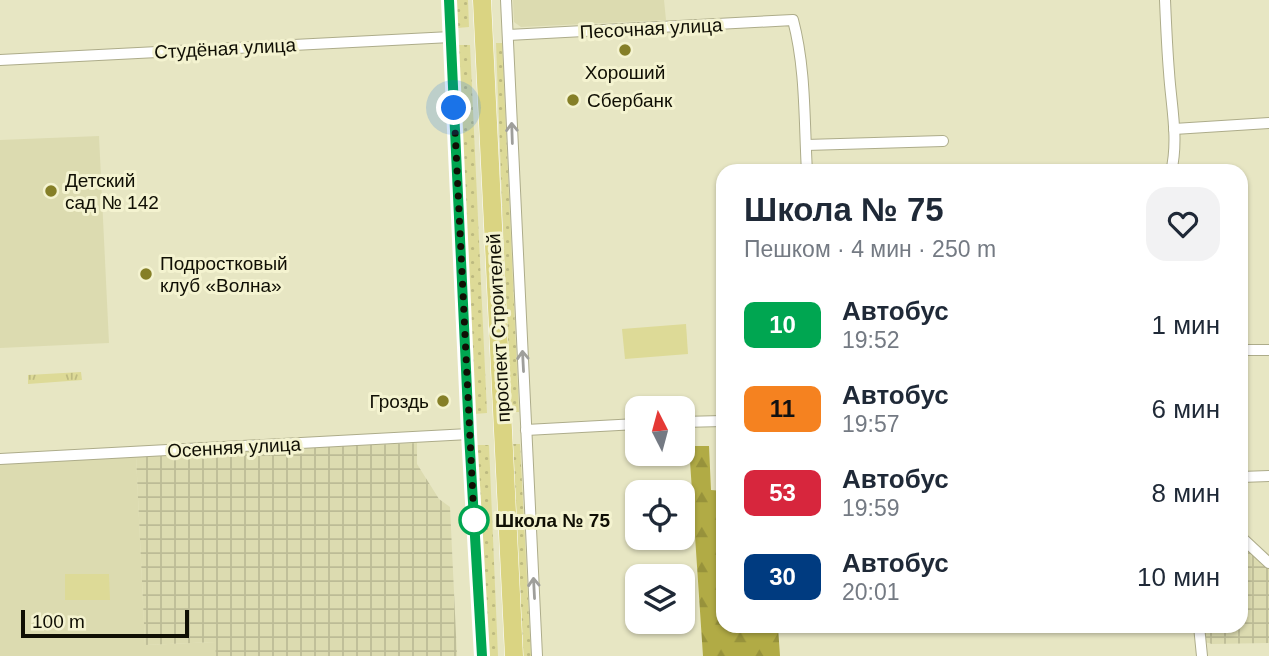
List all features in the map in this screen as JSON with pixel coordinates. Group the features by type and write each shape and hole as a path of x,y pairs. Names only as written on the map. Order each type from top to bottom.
{"main road":[{"name":"проспект Строителей","path":"482,0 514,656"}],"street":[{"name":"проспект Строителей","path":"449,0 482,656"},
{"name":"проспект Строителей","path":"506,0 537,656"},
{"path":"1165,0 1174,129 1173,164"},
{"name":"Песочная улица","path":"508,35 793,20 799,42 806,145"},
{"name":"Студёная улица","path":"0,60 451,37"},
{"path":"1174,129 1269,123"},
{"path":"807,164 806,145 943,141"},
{"path":"1248,351 1269,350"},
{"path":"695,422 716,421"},
{"path":"526,430 625,425"},
{"name":"Осенняя улица","path":"0,459 469,434"},
{"path":"1248,476 1269,475"},
{"path":"1248,544 1269,564"},
{"path":"1200,633 1202,656"}],"shaded area":[{"path":"513,0 664,0 666,20 521,27 514,22"},
{"path":"99,136 109,343 0,348 0,140"},
{"path":"417,443 417,464 439,499 450,507 457,656 216,656 215,642 145,645 136,455"},
{"path":"136,455 145,645 216,642 216,656 0,656 0,463"},
{"path":"1248,550 1269,568 1269,643 1205,642 1203,633 1248,633"}],"green space":[{"path":"455,0 468,0 469,27 457,28"},
{"path":"496,43 502,43 519,412 510,412"},
{"path":"458,45 470,45 487,413 474,414"},
{"path":"686,324 688,354 625,359 622,329"},
{"path":"81,372 82,380 28,384 28,375"},
{"path":"512,444 520,444 531,656 523,656"},
{"path":"476,445 489,445 498,656 489,656"},
{"path":"695,446 709,446 711,490 716,490 716,633 778,633 780,656 703,656 695,536 695,480 691,480 690,466 695,466"},
{"path":"65,574 109,574 110,600 65,600"}],"bus line":[{"name":"10","path":"449,0 482,656"}],"place":[{"name":"Хороший","path":"625,50"},
{"name":"Сбербанк","path":"573,100"},
{"name":"Детский сад № 142","path":"51,191"},
{"name":"Подростковый клуб «Волна»","path":"146,274"},
{"name":"Гроздь","path":"443,401"},
{"name":"Школа № 75","path":"474,520"}],"route":[{"path":"454,108 474,520"}]}
